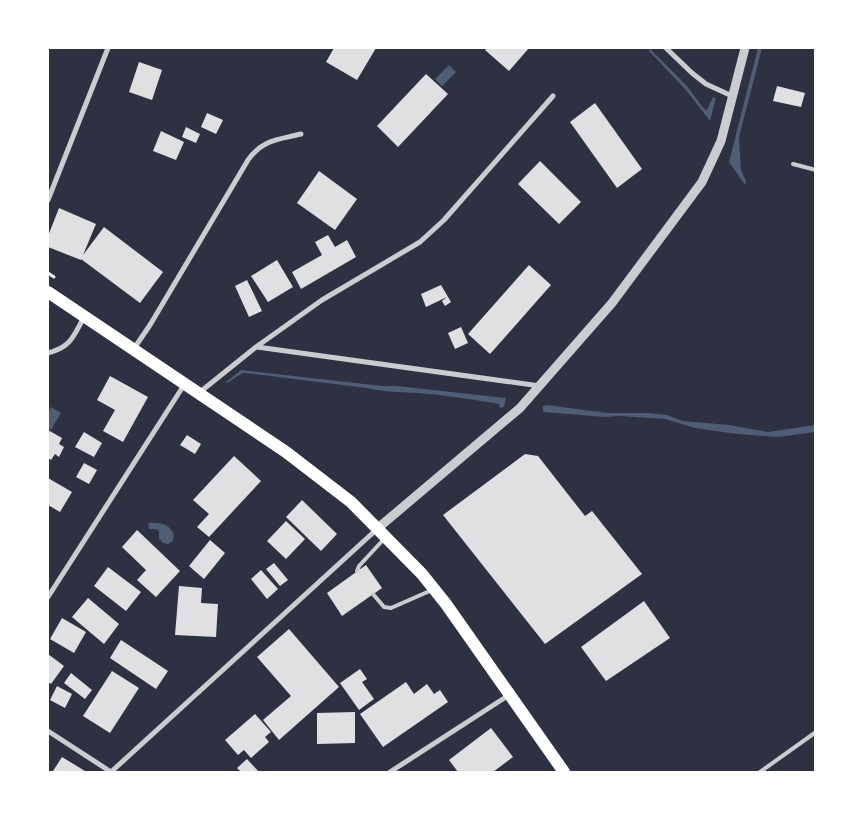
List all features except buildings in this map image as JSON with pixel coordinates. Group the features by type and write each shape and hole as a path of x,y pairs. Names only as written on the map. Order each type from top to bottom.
{"main road":[{"path":"48,292 317,475 352,502 434,589 564,772"}],"street":[{"path":"48,200 108,48"},
{"path":"666,48 699,79 732,96"},
{"path":"48,731 111,772 520,408 612,303 702,182 721,141 744,48"},
{"path":"199,394 256,347 322,300 420,242 444,220 553,96"},
{"path":"133,350 150,325 256,148 268,142 301,134"},
{"path":"48,354 70,343 84,316"},
{"path":"256,347 540,386"},
{"path":"48,597 185,385"},
{"path":"390,772 510,694"}],"lane":[{"path":"793,164 816,170"},
{"path":"358,571 382,532"},
{"path":"373,594 384,608 391,608 434,589"},
{"path":"760,772 816,732"}],"water":[{"path":"758,48 762,48 739,137 741,170 746,181 745,185 729,162"},
{"path":"650,49 687,86 704,109 707,110 713,97 716,98 710,121 686,90 649,51"},
{"path":"449,65 456,72 442,86 435,79"},
{"path":"241,370 506,398 504,407 500,408 499,404 458,397 385,391 245,373 226,382"},
{"path":"543,406 607,413 667,415 683,421 729,425 768,432 815,425 815,432 778,437 737,434 695,428 665,419 543,412"},
{"path":"51,407 61,413 51,430 48,428 48,413"},
{"path":"148,523 160,523 170,528 174,535 173,541 168,544 163,543 159,539 159,531 149,529"}]}
